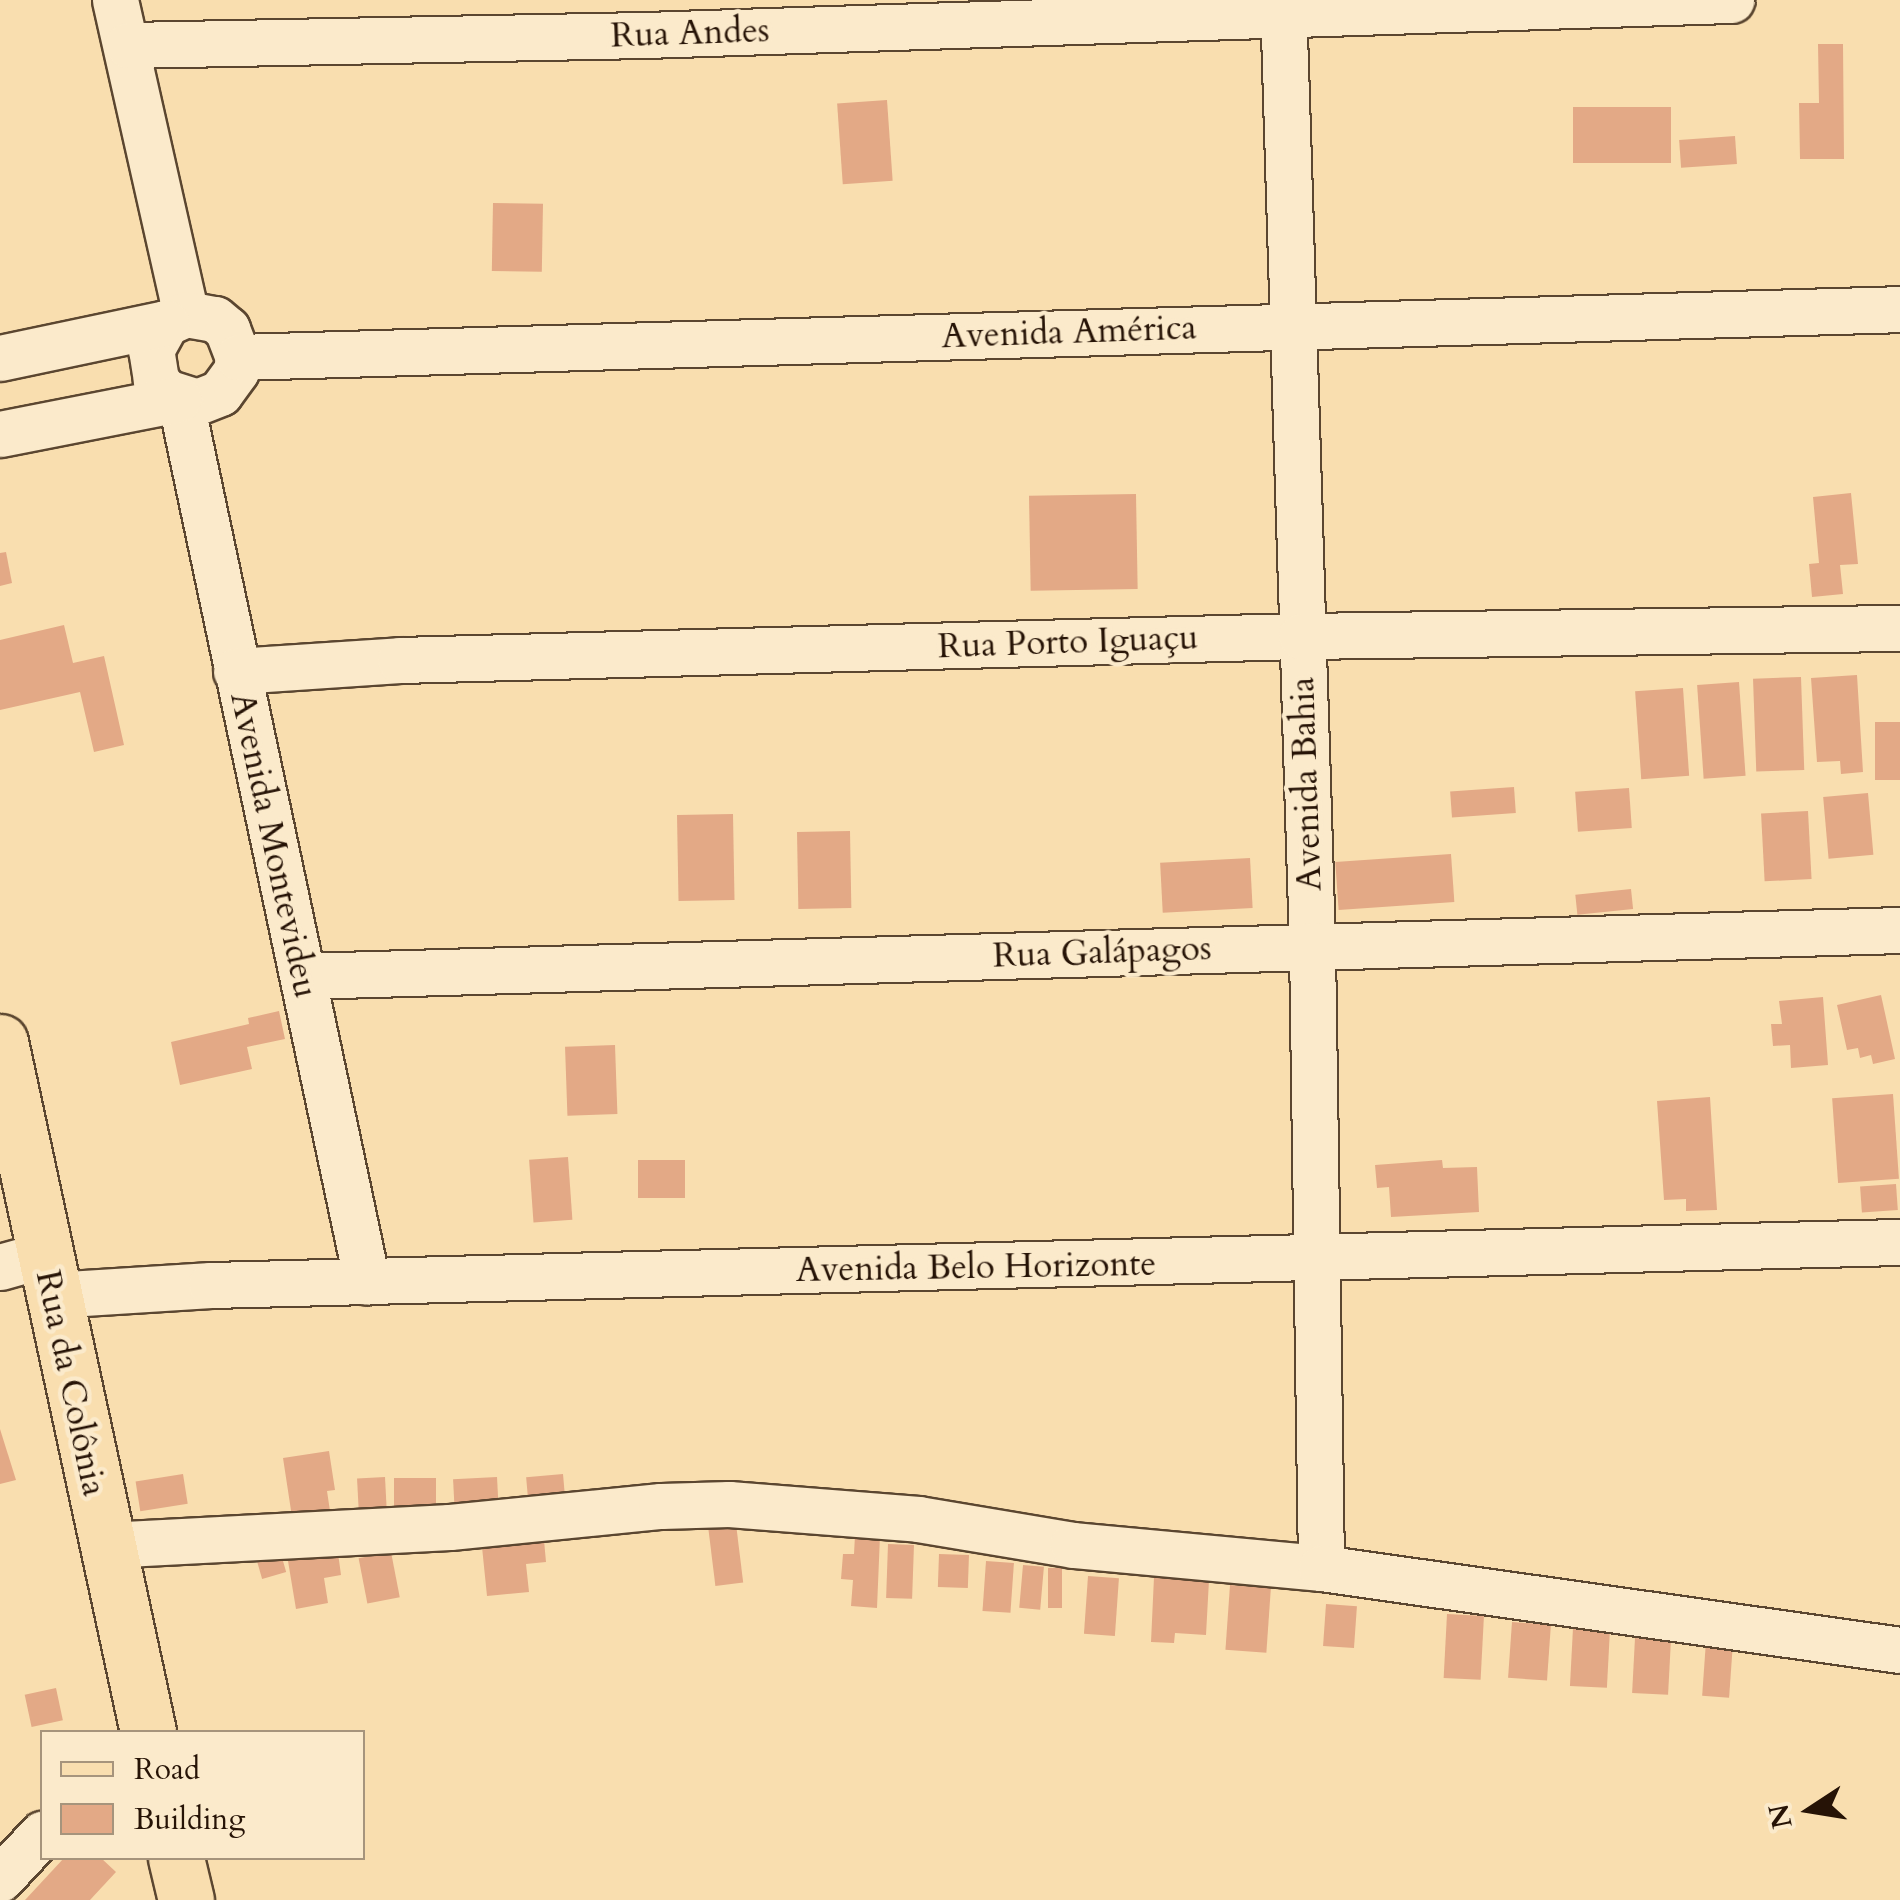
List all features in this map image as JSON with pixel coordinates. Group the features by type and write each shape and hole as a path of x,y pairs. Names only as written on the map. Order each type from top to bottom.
{"main road":[{"name":"Rua da Colônia","path":"0,1042 32,1272 106,1544 144,1730"},
{"path":"176,1860 186,1900"}],"street":[{"path":"115,0 128,46 176,319"},
{"name":"Rua Andes","path":"128,46 646,17 1732,0"},
{"name":"Avenida Bahia","path":"1283,7 1312,945 1321,1568"},
{"name":"Avenida América","path":"238,357 1900,309"},
{"path":"176,319 156,335 151,365 156,380 181,403"},
{"path":"0,358 176,319 215,319 227,329 238,357 236,371 220,393 0,434"},
{"name":"Avenida Montevideu","path":"181,403 367,1282"},
{"name":"Rua Porto Iguaçu","path":"236,671 400,660 1301,636 1900,628"},
{"name":"Rua Galápagos","path":"304,976 1900,930"},
{"name":"Avenida Belo Horizonte","path":"32,1272 211,1285 1900,1242"},
{"path":"106,1544 450,1526 662,1506 729,1504 918,1519 1073,1545 1321,1568 1900,1650"},
{"path":"0,1879 40,1836"}],"building":[{"path":"1818,44 1843,44 1844,159 1800,159 1799,103 1819,103"},
{"path":"887,100 893,181 843,184 837,103"},
{"path":"1573,107 1671,107 1671,163 1573,163"},
{"path":"1735,136 1737,164 1681,168 1679,140"},
{"path":"493,203 543,204 542,272 492,271"},
{"path":"1851,493 1858,564 1840,565 1843,594 1812,597 1809,564 1819,563 1813,497"},
{"path":"1136,494 1138,589 1031,591 1029,496"},
{"path":"6,552 12,583 0,586 0,553"},
{"path":"64,625 73,663 104,656 124,745 94,752 80,692 0,710 0,640"},
{"path":"1857,675 1863,772 1841,774 1840,761 1817,762 1811,678"},
{"path":"1801,677 1804,770 1756,772 1753,679"},
{"path":"1739,682 1746,776 1704,779 1697,685"},
{"path":"1683,688 1689,776 1641,779 1635,691"},
{"path":"1875,722 1900,722 1900,780 1875,780"},
{"path":"1514,787 1516,813 1452,817 1450,791"},
{"path":"1629,788 1632,828 1578,832 1575,792"},
{"path":"1868,793 1873,855 1829,859 1823,797"},
{"path":"1808,811 1812,879 1765,881 1761,813"},
{"path":"733,814 735,900 679,901 677,815"},
{"path":"850,831 851,908 798,909 797,832"},
{"path":"1451,854 1454,902 1339,910 1335,862"},
{"path":"1250,858 1253,908 1163,913 1160,863"},
{"path":"1631,889 1633,909 1577,915 1575,895"},
{"path":"1881,995 1895,1059 1873,1064 1871,1055 1860,1058 1858,1048 1847,1050 1837,1005"},
{"path":"1823,997 1828,1065 1791,1068 1790,1045 1773,1046 1771,1024 1782,1024 1779,1001"},
{"path":"279,1011 285,1039 247,1047 252,1069 180,1085 171,1042 249,1024 248,1018"},
{"path":"615,1045 617,1114 567,1116 565,1047"},
{"path":"1893,1094 1899,1179 1838,1183 1832,1098"},
{"path":"1710,1097 1717,1210 1686,1211 1686,1199 1664,1200 1657,1101"},
{"path":"568,1157 572,1220 533,1223 529,1160"},
{"path":"638,1160 685,1160 685,1198 638,1198"},
{"path":"1442,1160 1443,1168 1477,1167 1479,1212 1391,1217 1389,1187 1377,1188 1375,1165"},
{"path":"1896,1184 1898,1210 1862,1212 1860,1187"},
{"path":"0,1429 16,1480 0,1484"},
{"path":"329,1451 335,1490 327,1491 330,1511 292,1517 283,1458"},
{"path":"183,1474 188,1504 140,1511 136,1482"},
{"path":"563,1474 565,1499 528,1502 526,1477"},
{"path":"385,1477 387,1514 359,1515 357,1478"},
{"path":"497,1477 499,1512 455,1514 453,1479"},
{"path":"394,1478 436,1478 436,1508 394,1508"},
{"path":"736,1524 743,1583 715,1586 708,1527"},
{"path":"855,1535 880,1536 877,1608 851,1606 853,1580 841,1579 843,1554 854,1554"},
{"path":"544,1540 546,1562 526,1564 529,1592 487,1596 482,1547"},
{"path":"888,1544 914,1545 912,1599 886,1598"},
{"path":"279,1547 286,1572 262,1579 255,1554"},
{"path":"391,1552 400,1597 367,1603 359,1558"},
{"path":"338,1553 341,1575 324,1578 328,1603 296,1609 288,1561"},
{"path":"939,1554 969,1555 968,1588 938,1587"},
{"path":"986,1561 1014,1563 1010,1613 983,1611"},
{"path":"1023,1565 1044,1567 1040,1610 1019,1608"},
{"path":"1048,1568 1062,1568 1062,1608 1048,1608"},
{"path":"1088,1576 1119,1578 1115,1636 1084,1634"},
{"path":"1154,1577 1209,1580 1206,1635 1175,1633 1174,1643 1151,1642"},
{"path":"1230,1585 1271,1588 1266,1653 1225,1650"},
{"path":"1326,1604 1357,1606 1354,1648 1323,1646"},
{"path":"1447,1614 1484,1616 1481,1680 1444,1678"},
{"path":"1512,1622 1551,1625 1547,1681 1508,1678"},
{"path":"1573,1628 1610,1630 1607,1688 1570,1686"},
{"path":"1635,1638 1671,1640 1668,1695 1632,1693"},
{"path":"1706,1641 1733,1643 1729,1698 1702,1696"},
{"path":"56,1688 63,1720 32,1727 25,1695"},
{"path":"62,1860 103,1860 116,1872 90,1900 25,1900"}]}
